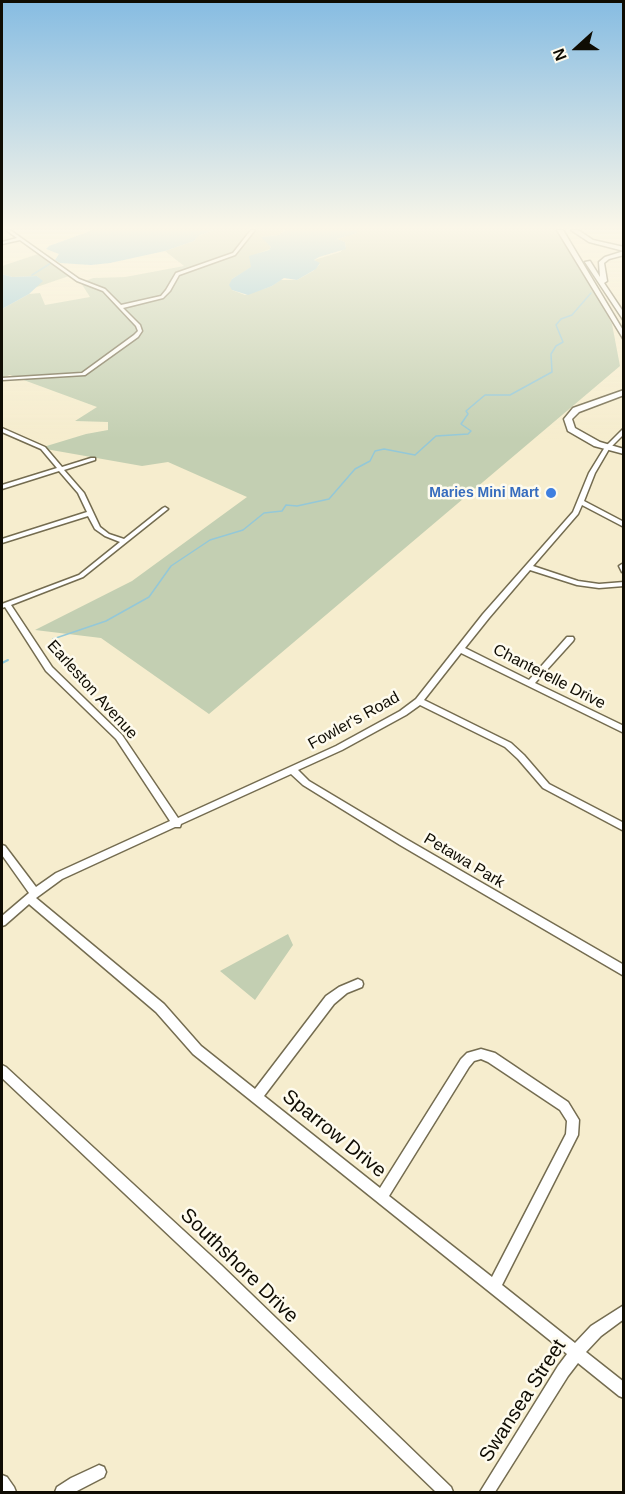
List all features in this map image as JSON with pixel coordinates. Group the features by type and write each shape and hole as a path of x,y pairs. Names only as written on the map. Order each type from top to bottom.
{"highway":[{"path":"601,300 622,335 624,345"},
{"path":"612,300 624,319"},
{"path":"624,392 576,410 568,419 571,429 578,434 607,448 624,452"}],"street":[{"path":"2,379 83,374 138,334 138,326 113,300"},
{"path":"120,307 151,300"},
{"path":"2,430 43,448 81,493 99,531 124,542"},
{"name":"Fowler's Road","path":"2,922 32,895 66,873 292,770 372,731 419,701 462,650 486,616 576,513 592,473 607,448 624,430"},
{"path":"2,487 93,459"},
{"path":"581,502 624,525"},
{"path":"4,606 73,580 165,509"},
{"path":"2,541 90,513"},
{"path":"528,567 577,584 599,586 624,584"},
{"name":"Earleston Avenue","path":"4,606 45,664 119,737 177,824"},
{"path":"529,684 570,639"},
{"name":"Chanterelle Drive","path":"462,650 624,730"},
{"path":"419,701 508,745 546,786 624,828"},
{"name":"Petawa Park","path":"292,770 306,783 422,854 624,971"},
{"name":"Sparrow Drive","path":"2,849 32,895 160,1008 197,1050 624,1391"},
{"path":"256,1097 330,1000 343,990 358,984"},
{"path":"381,1198 465,1063 471,1057 481,1054 491,1057 564,1106 573,1120 572,1135 494,1287"},
{"name":"Southshore Drive","path":"2,1071 216,1270 446,1492"},
{"name":"Swansea Street","path":"487,1492 576,1354 596,1331 624,1311"},
{"path":"62,1492 99,1472"},
{"path":"2,1482 9,1492"}],"green space":[{"path":"19,300 43,300 45,305 75,300 599,300 612,324 620,366 209,714 101,638 35,630 132,581 247,497 168,462 142,466 40,448 108,430 108,422 75,421 97,407 10,375 2,378 2,309"},
{"path":"288,934 293,945 255,1000 220,971"}],"water":[{"path":"2,300 19,300 2,309"}],"waterway":[{"path":"53,639 106,621 149,597 171,566 210,540 243,530 264,513 282,511 286,505 297,506 329,499 355,469 370,461 375,451 384,449 415,455 436,436 468,434 471,431 461,424 468,414 466,411 485,395 510,395 552,372 551,354 556,346 563,342 556,325 561,319 572,315 585,300"},
{"path":"2,663 8,660"}],"place":[{"name":"Maries Mini Mart","path":"551,493"}]}
